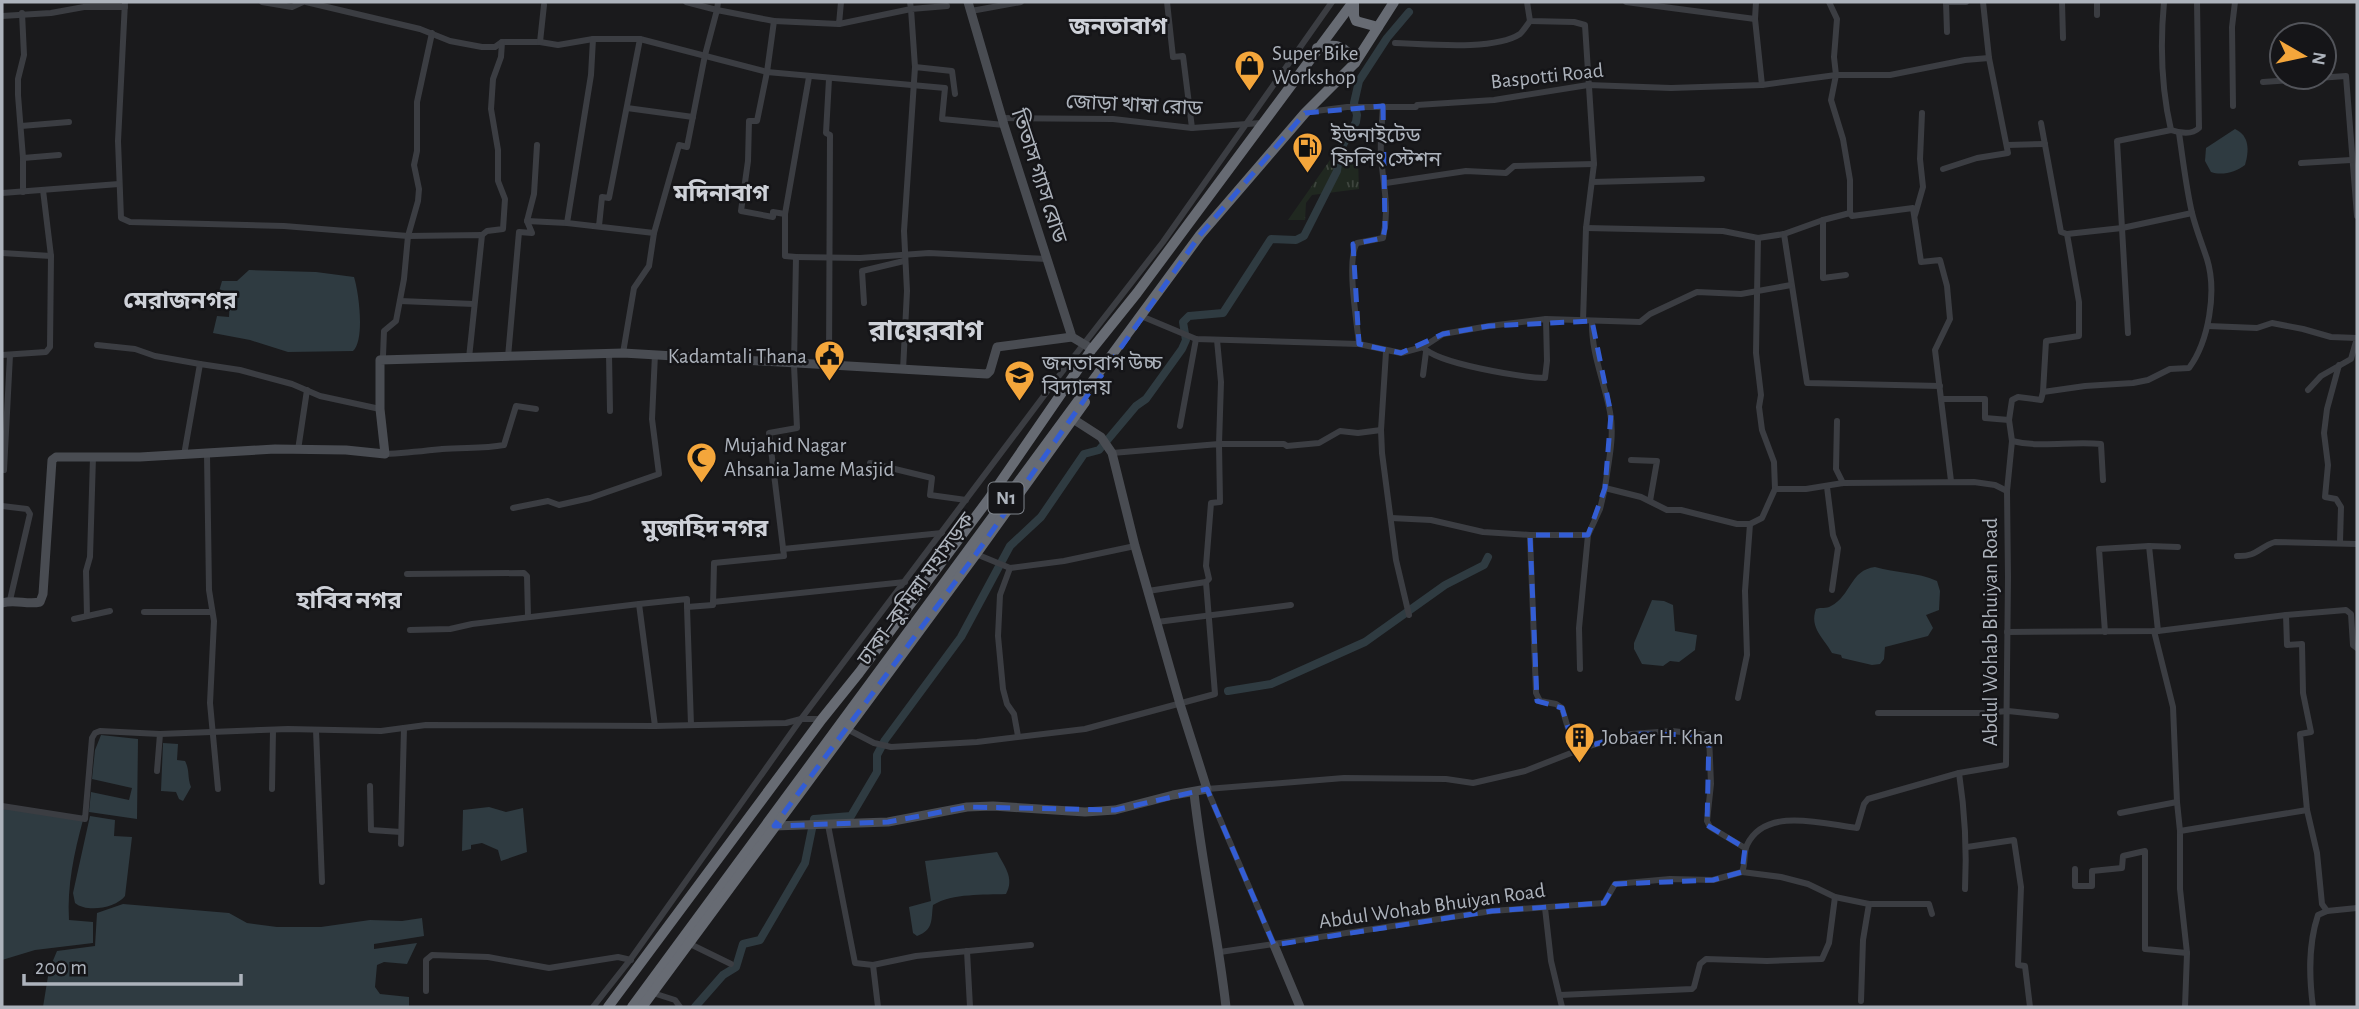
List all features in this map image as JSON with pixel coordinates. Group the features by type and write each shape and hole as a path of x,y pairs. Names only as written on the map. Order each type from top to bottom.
{"highway":[{"path":"1354,2 1353,16 1356,21 1378,27"},
{"name":"ঢাকা–কুমিল্লা মহাসড়ক","path":"608,1007 635,961 859,673 988,500 1088,346 1137,293 1317,48 1354,2"},
{"name":"ঢাকা–কুমিল্লা মহাসড়ক","path":"632,1007 1200,235 1305,113 1354,63 1394,2"},
{"path":"1317,48 1334,44 1343,47 1354,63"},
{"path":"642,1007 848,729 981,557 1115,360 1141,316"}],"street":[{"path":"262,2 292,7 304,2 369,15 432,33 450,41 482,47 495,47 502,42 540,41 558,45 593,39 640,39 767,72 915,86"},
{"path":"686,2 774,22 839,24 910,5 947,5"},
{"path":"624,353 634,288 649,266 654,233 679,145 687,147 705,55 719,2"},
{"path":"839,24 841,2"},
{"path":"969,7 1021,2"},
{"path":"1167,2 1173,57 1183,56 1192,128"},
{"path":"593,1007 635,961 801,719 966,500 1088,346 1332,2"},
{"path":"1395,43 1469,45 1503,41 1521,33 1530,21 1527,2"},
{"path":"1626,2 1755,19"},
{"path":"1756,2 1755,19 1762,85"},
{"path":"1829,2 1837,19 1834,57 1836,75 1831,100 1843,139 1850,180 1850,213"},
{"path":"1947,32 1945,2 1966,2"},
{"path":"1943,169 1977,158 2008,153 1989,58 1983,2"},
{"path":"2062,2 2063,38"},
{"path":"2097,2 2097,15"},
{"path":"2164,2 2161,54 2166,110 2171,130"},
{"path":"2128,333 2117,141 2171,130 2179,133 2197,131 2199,128 2197,2"},
{"path":"2233,106 2232,27 2235,2"},
{"path":"2,16 125,4 118,141 121,218 130,222 284,226 408,236 482,234 503,229 532,233 527,221 534,194 537,145"},
{"path":"540,41 544,5"},
{"path":"903,370 907,291 904,231 915,86 910,5"},
{"name":"তিতাস গ্যাস রোড","path":"969,7 1072,337"},
{"path":"22,13 24,55 18,79 23,192"},
{"path":"1530,21 1574,22 1585,25 1594,164 1586,228 1583,321"},
{"path":"774,22 757,121 749,121 748,161 741,211 772,217 773,212 785,215"},
{"path":"385,454 380,409 380,360 383,356 384,331 396,321 408,236 419,189 414,166 417,151 417,102 432,33"},
{"path":"568,223 591,75 593,39"},
{"path":"599,226 602,197 609,198 640,39"},
{"path":"502,42 501,57 493,79 491,109 498,150 498,181 505,199 503,229"},
{"name":"Baspotti Road","path":"1305,113 1347,107 1416,107 1494,100 1588,85 1671,88 1762,85 1836,75 1890,75 1989,58"},
{"path":"915,67 952,71 955,94"},
{"path":"2263,82 2346,76 2357,216"},
{"path":"809,77 785,215 785,256 904,258"},
{"path":"829,365 830,135 826,133 830,79"},
{"name":"জোড়া খাম্বা রোড","path":"915,86 946,88 942,119 1113,119 1192,128 1244,126 1264,122"},
{"path":"1359,344 1352,276 1353,248 1356,243 1383,238 1383,106"},
{"path":"627,108 693,117"},
{"path":"1915,218 1923,187 1920,159 1922,113"},
{"path":"21,126 69,122"},
{"path":"2041,123 2060,232 2067,234 2122,228 2192,213"},
{"path":"2043,391 2133,383 2148,380 2170,369 2189,368 2208,326 2212,287 2208,261 2192,213 2179,133"},
{"path":"2007,145 2045,144"},
{"path":"23,158 59,155"},
{"path":"2301,163 2351,160"},
{"path":"1385,183 1466,171 1506,173 1514,166 1594,164"},
{"path":"1592,183 1702,179"},
{"path":"2,193 119,184"},
{"path":"2,355 46,352 50,347 51,256 43,190"},
{"path":"1586,228 1723,230 1758,238 1784,234 1850,213 1852,216 1913,208 1922,262 1940,260 1947,286 1950,319 1935,350 1951,481"},
{"path":"1823,220 1823,278 1846,275"},
{"path":"527,221 654,233"},
{"path":"508,357 519,232"},
{"path":"469,358 482,234"},
{"path":"1784,234 1807,383 1940,386"},
{"path":"2007,491 2012,442 2009,420 2012,400 2018,397 2041,400 2046,341 2079,336 2079,302 2067,234"},
{"path":"1605,488 1650,501 1667,510 1681,510 1737,524 1751,524 1762,518 1775,489 1774,462 1762,430 1759,407 1761,395 1756,353 1758,238"},
{"path":"2,253 51,256"},
{"path":"864,303 862,271 904,258 929,253 1047,259"},
{"path":"713,602 714,563 784,556 769,433 797,428 794,365 796,257"},
{"path":"1141,316 1196,339 1359,344 1386,352 1401,353 1425,349 1443,334 1546,319 1640,322 1650,314 1697,292 1741,294 1791,285"},
{"path":"400,301 474,304"},
{"path":"1425,349 1442,360 1496,372 1545,378 1546,319"},
{"path":"1580,669 1580,628 1588,535 1600,509 1612,438 1611,414 1591,340 1592,321"},
{"path":"2208,326 2257,328 2272,323 2331,337 2357,338 2351,359 2321,376 2308,390"},
{"path":"380,360 624,353 794,365 987,374 998,346 1072,337 1088,346"},
{"path":"1180,426 1196,339"},
{"path":"848,729 874,743 891,747 977,742 1085,729 1215,694 1206,566 1211,503 1220,502 1221,382 1217,340"},
{"path":"97,345 135,349 155,356 240,370 320,396 380,409"},
{"path":"1423,375 1425,349"},
{"path":"1386,352 1381,430 1396,560 1407,612"},
{"path":"609,354 610,411"},
{"path":"513,508 548,502 559,505 590,498 659,474 652,419 654,354"},
{"path":"2,470 10,355"},
{"path":"184,455 200,364"},
{"path":"2339,365 2327,409 2324,433 2328,465 2325,497 2336,499 2342,507 2340,542"},
{"path":"299,450 307,390"},
{"path":"1942,399 1985,399 1985,418 2009,420"},
{"path":"2,506 27,509 30,514 6,602 35,603 40,602 43,594 52,460 56,457 184,455 275,449 346,450 385,454 483,449 504,445 516,406 536,409"},
{"path":"1073,419 1101,438 1112,453 1135,547 1180,704 1208,789 1300,1007"},
{"path":"1837,421 1836,468 1843,482"},
{"path":"1112,453 1219,444 1287,446 1319,443 1340,431 1358,433 1381,430"},
{"path":"2012,442 2101,444 2103,480"},
{"path":"207,454 211,612 214,621 209,703 218,789"},
{"path":"87,616 86,571 90,557 93,457"},
{"path":"1631,460 1657,461 1650,501"},
{"path":"870,463 933,478 930,495 966,500"},
{"name":"Abdul Wohab Bhuiyan Road","path":"1745,848 1752,836 1765,825 1800,820 1857,828 1868,799 1959,773 2006,765 2007,491 1996,485 1951,481 1843,482 1827,487 1775,489"},
{"path":"1827,487 1833,535 1838,548 1832,590"},
{"path":"1391,518 1431,520 1483,532 1588,535"},
{"path":"1738,698 1747,654 1745,592 1751,524"},
{"path":"783,550 942,533"},
{"path":"1530,535 1536,693 1540,701 1562,708 1575,752"},
{"path":"2237,556 2258,553 2264,546 2275,542 2357,544"},
{"path":"2149,546 2156,631 2173,707 2176,802 2180,831 2180,889 2188,953 2185,1007"},
{"path":"981,557 1010,568 1135,547"},
{"path":"2105,632 2099,549 2178,547"},
{"path":"1010,568 1000,594 998,636 1003,689 1007,704 1014,714 1018,736"},
{"path":"407,574 524,573 527,576 528,616"},
{"path":"687,607 905,582"},
{"path":"1148,591 1206,582"},
{"path":"410,630 450,629 528,616 687,599 691,725"},
{"path":"639,604 655,726"},
{"path":"1157,622 1291,605"},
{"path":"2007,632 2156,631 2286,614 2346,610 2351,614 2353,645 2357,648"},
{"path":"74,620 110,611"},
{"path":"144,612 211,612"},
{"path":"2286,614 2287,645 2302,644 2303,693 2311,732 2300,734 2307,810 2317,853 2322,904 2327,911"},
{"path":"1878,713 1983,713 2008,710 2056,716"},
{"path":"2,806 85,818 95,733 381,731 426,725 655,726 786,723 801,719 822,719"},
{"path":"401,844 404,728"},
{"path":"272,730 272,789"},
{"path":"316,730 322,881"},
{"path":"775,826 888,822 967,807 993,806 1085,813 1115,810 1208,789 1343,778 1421,778 1474,783 1517,774 1631,734 1672,731 1709,735 1711,784 1707,821 1710,827 1745,848 1742,872 1781,877 1808,884 1835,897 1869,904 1929,904 1932,914"},
{"path":"157,771 160,734"},
{"path":"1959,773 1966,815 1965,890"},
{"path":"370,786 370,830 401,832"},
{"path":"1194,793 1202,864 1220,952 1226,1007"},
{"path":"2120,813 2176,802"},
{"path":"2180,831 2307,810"},
{"path":"828,825 855,963 873,965 916,956 1031,945"},
{"path":"1967,846 2014,839 2021,887 2018,965 2025,967 2030,1007"},
{"path":"2076,869 2075,886 2092,886 2092,871 2122,868 2123,856 2145,851 2145,949 2188,953"},
{"name":"Abdul Wohab Bhuiyan Road","path":"1220,952 1492,911 1604,903 1615,884 1670,879 1713,880 1742,872"},
{"path":"1560,995 1692,989 1695,987 1700,964 1706,959 1822,959 1829,943 1835,897"},
{"path":"1861,1001 1863,940 1869,904"},
{"path":"1545,908 1550,961 1562,1007"},
{"path":"2313,1007 2310,986 2313,930 2318,915 2327,911 2357,908"},
{"path":"688,943 731,964"},
{"path":"967,951 970,1007"},
{"path":"426,991 426,960 432,955 488,957 549,968 618,957 635,961"},
{"path":"873,965 878,1007"},
{"path":"653,993 675,1000 680,1007"}],"highlighted area":[{"path":"1383,106 1383,238 1353,244 1359,344 1401,353 1443,334 1489,326 1592,321 1611,414 1605,488 1588,535 1530,535 1537,701 1562,708 1575,750 1631,734 1709,735 1707,825 1745,848 1742,872 1713,880 1615,884 1604,903 1492,911 1274,945 1207,789 1115,810 967,807 888,822 774,826 976,554 1200,235 1305,113"}],"green space":[{"path":"1330,160 1358,160 1359,189 1312,195 1306,203 1305,220 1288,220"}],"shaded area":[{"path":"2235,129 2246,140 2245,165 2229,173 2211,172 2205,161 2206,148"},
{"path":"249,270 316,272 354,277 360,327 357,345 353,351 288,352 250,340 213,333 217,316 229,317 230,297 218,295 222,281 237,281"},
{"path":"1875,567 1929,578 1937,581 1940,591 1939,610 1926,615 1933,628 1928,636 1885,647 1884,659 1880,664 1872,665 1832,653 1818,632 1814,616 1816,609 1838,602 1860,573"},
{"path":"1652,600 1673,605 1675,631 1697,635 1695,650 1679,662 1670,661 1663,666 1642,664 1634,649"},
{"path":"101,735 138,739 137,819 89,812 91,792 129,800 132,788 92,779 95,750"},
{"path":"163,743 178,744 177,760 187,764 191,787 183,801 176,792 161,791"},
{"path":"489,807 506,812 523,808 527,852 501,861 498,850 482,843 471,845 471,849 462,851 463,810"},
{"path":"2,808 83,820 72,870 69,920 93,922 93,943 35,950 2,960"},
{"path":"90,816 115,820 114,836 132,837 125,896 115,904 101,908 80,906 75,903 73,893"},
{"path":"997,852 1009,877 1006,894 969,895 941,901 933,905 931,923 926,931 917,936 913,933 909,907 931,901 925,861"},
{"path":"123,904 229,913 247,923 277,927 321,927 370,920 402,921 422,918 424,936 374,944 374,949 417,943 407,964 384,962 377,965 375,987 380,994 409,997 409,1007 43,1007 49,970 57,951 95,946 97,913"}],"waterway":[{"path":"695,1007 723,975 736,967 743,944 760,940 805,863 814,819 851,816 877,772 877,755 885,740 961,637 1010,546 1041,517 1084,454 1099,450 1136,406 1146,399 1182,349 1186,340 1183,322 1189,316 1223,313 1271,239 1296,240 1304,236 1337,171 1340,150 1356,122 1354,103 1359,81 1387,38 1409,12"},
{"path":"1228,691 1271,684 1365,642 1445,585 1484,565 1488,557"}],"place":[{"name":"Super Bike Workshop","path":"1249,92"},
{"name":"ইউনাইটেড ফিলিং স্টেশন","path":"1308,174"},
{"name":"Kadamtali Thana","path":"830,383"},
{"name":"জনতাবাগ উচ্চ বিদ্যালয়","path":"1019,402"},
{"name":"Mujahid Nagar Ahsania Jame Masjid","path":"701,484"},
{"name":"Jobaer H. Khan","path":"1579,764"}],"district":[{"name":"জনতাবাগ","path":"1118,27"},
{"name":"মদিনাবাগ","path":"721,194"},
{"name":"মেরাজনগর","path":"180,301"},
{"name":"রায়েরবাগ","path":"926,332"},
{"name":"মুজাহিদ নগর","path":"705,529"},
{"name":"হাবিব নগর","path":"349,601"}]}
